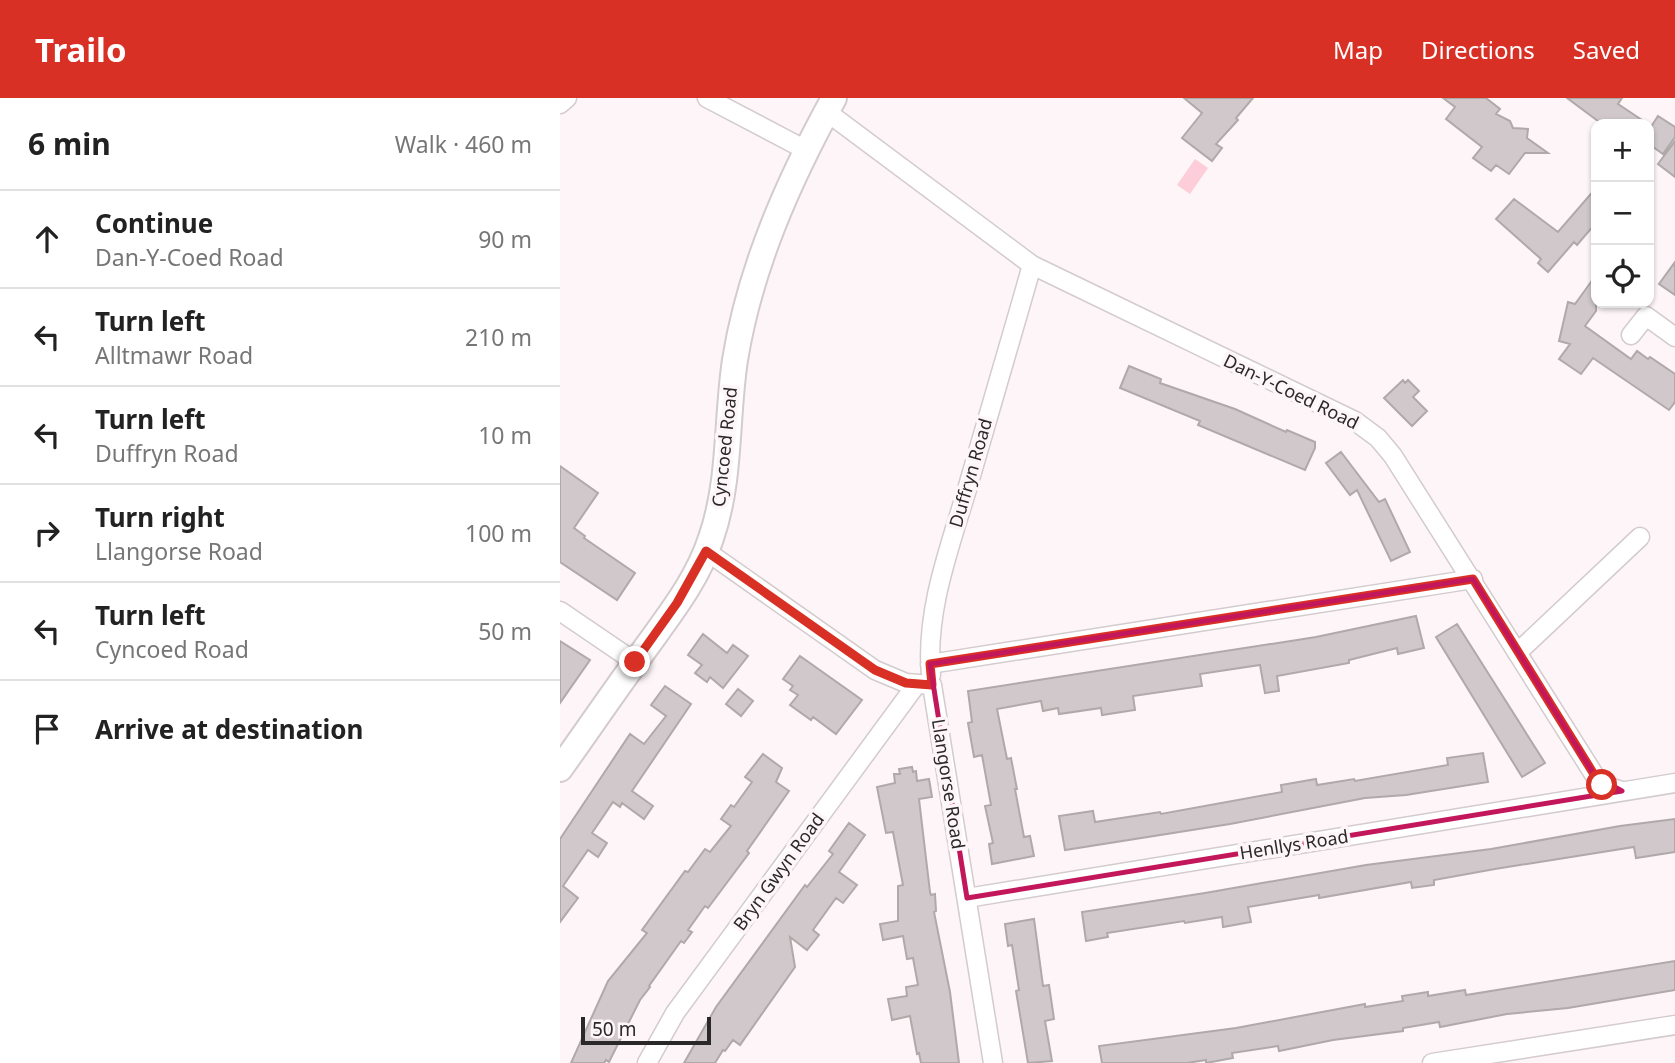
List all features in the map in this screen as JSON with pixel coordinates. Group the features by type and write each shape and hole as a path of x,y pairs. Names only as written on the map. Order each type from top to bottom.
{"street":[{"path":"560,104 567,98"},
{"path":"707,98 806,150"},
{"name":"Cyncoed Road","path":"560,769 683,595 706,551 717,519 722,492 731,386 743,321 763,252 806,150 830,105"},
{"name":"Dan-Y-Coed Road","path":"830,105 1032,265 1355,421 1378,438 1393,456 1473,579 1595,776 1602,785 1622,792"},
{"name":"Duffryn Road","path":"924,685 930,664 933,620 945,563 1032,265"},
{"path":"1631,335 1646,316 1675,337"},
{"path":"1517,653 1640,537"},
{"path":"706,551 875,670 924,685"},
{"path":"930,664 1473,579"},
{"path":"560,611 635,662"},
{"name":"Llangorse Road","path":"924,685 967,898 993,1063"},
{"name":"Bryn Gwyn Road","path":"646,1063 675,1013 924,685"},
{"path":"1622,792 1675,783"},
{"name":"Henllys Road","path":"967,898 1622,792"},
{"path":"1432,1063 1675,1025"}],"highlighted area":[{"path":"1473,579 1595,776 1622,791 967,898 930,664"}],"shaded area":[{"path":"1195,159 1208,168 1190,194 1177,185"}],"building":[{"path":"1184,98 1253,98 1236,118 1238,120 1216,144 1222,148 1212,161 1182,138 1202,113"},
{"path":"1443,98 1486,98 1500,109 1496,114 1510,121 1513,128 1528,129 1527,138 1548,153 1525,153 1509,174 1496,165 1491,171 1473,158 1482,147 1446,119 1455,107"},
{"path":"1567,98 1622,98 1618,104 1640,119 1595,119"},
{"path":"1658,116 1675,127 1675,137 1663,154 1654,148 1654,122"},
{"path":"1675,141 1675,177 1658,164"},
{"path":"1591,194 1591,229 1577,245 1574,242 1548,272 1538,263 1541,259 1496,219 1514,199 1558,232"},
{"path":"1675,262 1675,295 1659,284"},
{"path":"1591,282 1591,308 1596,308 1596,311 1585,326 1631,359 1637,351 1675,374 1675,402 1669,410 1593,358 1581,374 1559,359 1570,344 1559,341 1568,302 1575,304"},
{"path":"1129,366 1161,379 1160,383 1235,409 1315,442 1305,470 1198,425 1200,421 1120,388"},
{"path":"1403,380 1405,383 1408,380 1419,391 1413,397 1427,411 1412,426 1384,398"},
{"path":"1341,452 1379,502 1385,499 1410,552 1391,561 1357,490 1350,495 1326,463"},
{"path":"560,466 598,493 574,528 585,536 584,538 635,573 617,600 560,562"},
{"path":"1416,616 1424,648 1398,654 1397,648 1349,660 1349,663 1277,676 1279,691 1265,693 1260,665 1200,674 1202,686 1133,696 1135,710 1102,715 1101,708 1059,714 1058,708 1043,711 1041,701 997,709 1007,759 1011,758 1024,837 1030,836 1034,856 992,864 989,844 993,843 985,806 991,805 982,755 974,757 968,723 972,722 968,691 1316,637"},
{"path":"1457,624 1545,763 1522,777 1436,637"},
{"path":"703,634 727,653 733,645 748,656 723,688 710,677 707,682 695,673 702,665 688,655"},
{"path":"560,641 590,660 560,703"},
{"path":"800,656 862,700 836,734 813,717 811,720 790,705 798,695 790,690 793,686 783,679"},
{"path":"665,686 691,704 632,791 653,806 644,819 622,803 620,807 613,802 592,833 607,843 598,857 588,850 563,886 578,898 560,922 560,839 630,734 644,744 666,716 651,705"},
{"path":"738,689 753,701 741,716 726,704"},
{"path":"1483,753 1488,782 1406,795 1365,798 1230,824 1065,850 1059,816 1093,811 1095,822 1160,812 1161,814 1282,792 1281,785 1316,779 1317,785 1355,781 1448,765 1447,758"},
{"path":"763,754 782,768 776,782 789,791 747,851 749,853 708,908 705,906 688,930 692,932 684,943 681,941 649,986 609,1062 571,1063 608,981 647,933 642,930 685,871 688,872 705,849 710,852 731,826 721,819 731,805 734,807 752,782 745,777"},
{"path":"912,767 913,772 916,771 917,781 929,779 932,797 919,799 930,892 931,895 935,894 934,912 950,992 959,1063 921,1063 910,1016 892,1020 888,999 907,996 906,987 918,985 913,958 907,959 903,936 883,940 880,924 898,921 898,886 903,885 893,832 886,833 877,787 895,783 894,774 900,774 899,769"},
{"path":"1675,819 1675,852 1636,858 1634,847 1434,880 1434,885 1412,888 1411,882 1248,907 1251,922 1223,927 1222,917 1107,933 1108,937 1086,941 1082,912 1366,865 1491,849"},
{"path":"849,823 865,835 839,872 857,885 843,903 836,898 813,930 819,935 807,950 790,937 795,967 740,1045 733,1040 715,1063 684,1063 716,1007 805,885 807,887 833,854 829,851"},
{"path":"1034,919 1043,986 1049,985 1054,1019 1045,1021 1052,1061 1028,1063 1016,991 1019,990 1012,945 1008,946 1005,924"},
{"path":"1675,961 1675,990 1568,1008 1507,1014 1440,1027 1439,1022 1403,1028 1403,1031 1333,1040 1279,1051 1278,1046 1232,1053 1233,1058 1206,1063 1206,1060 1187,1063 1102,1063 1099,1046 1236,1028 1365,1004 1365,1007 1403,1001 1402,996 1428,992 1428,996 1465,990 1466,995"}],"route":[{"path":"635,662 677,603 706,551 875,670 888,677 916,685 932,685 930,664 1473,579 1602,785"}]}
